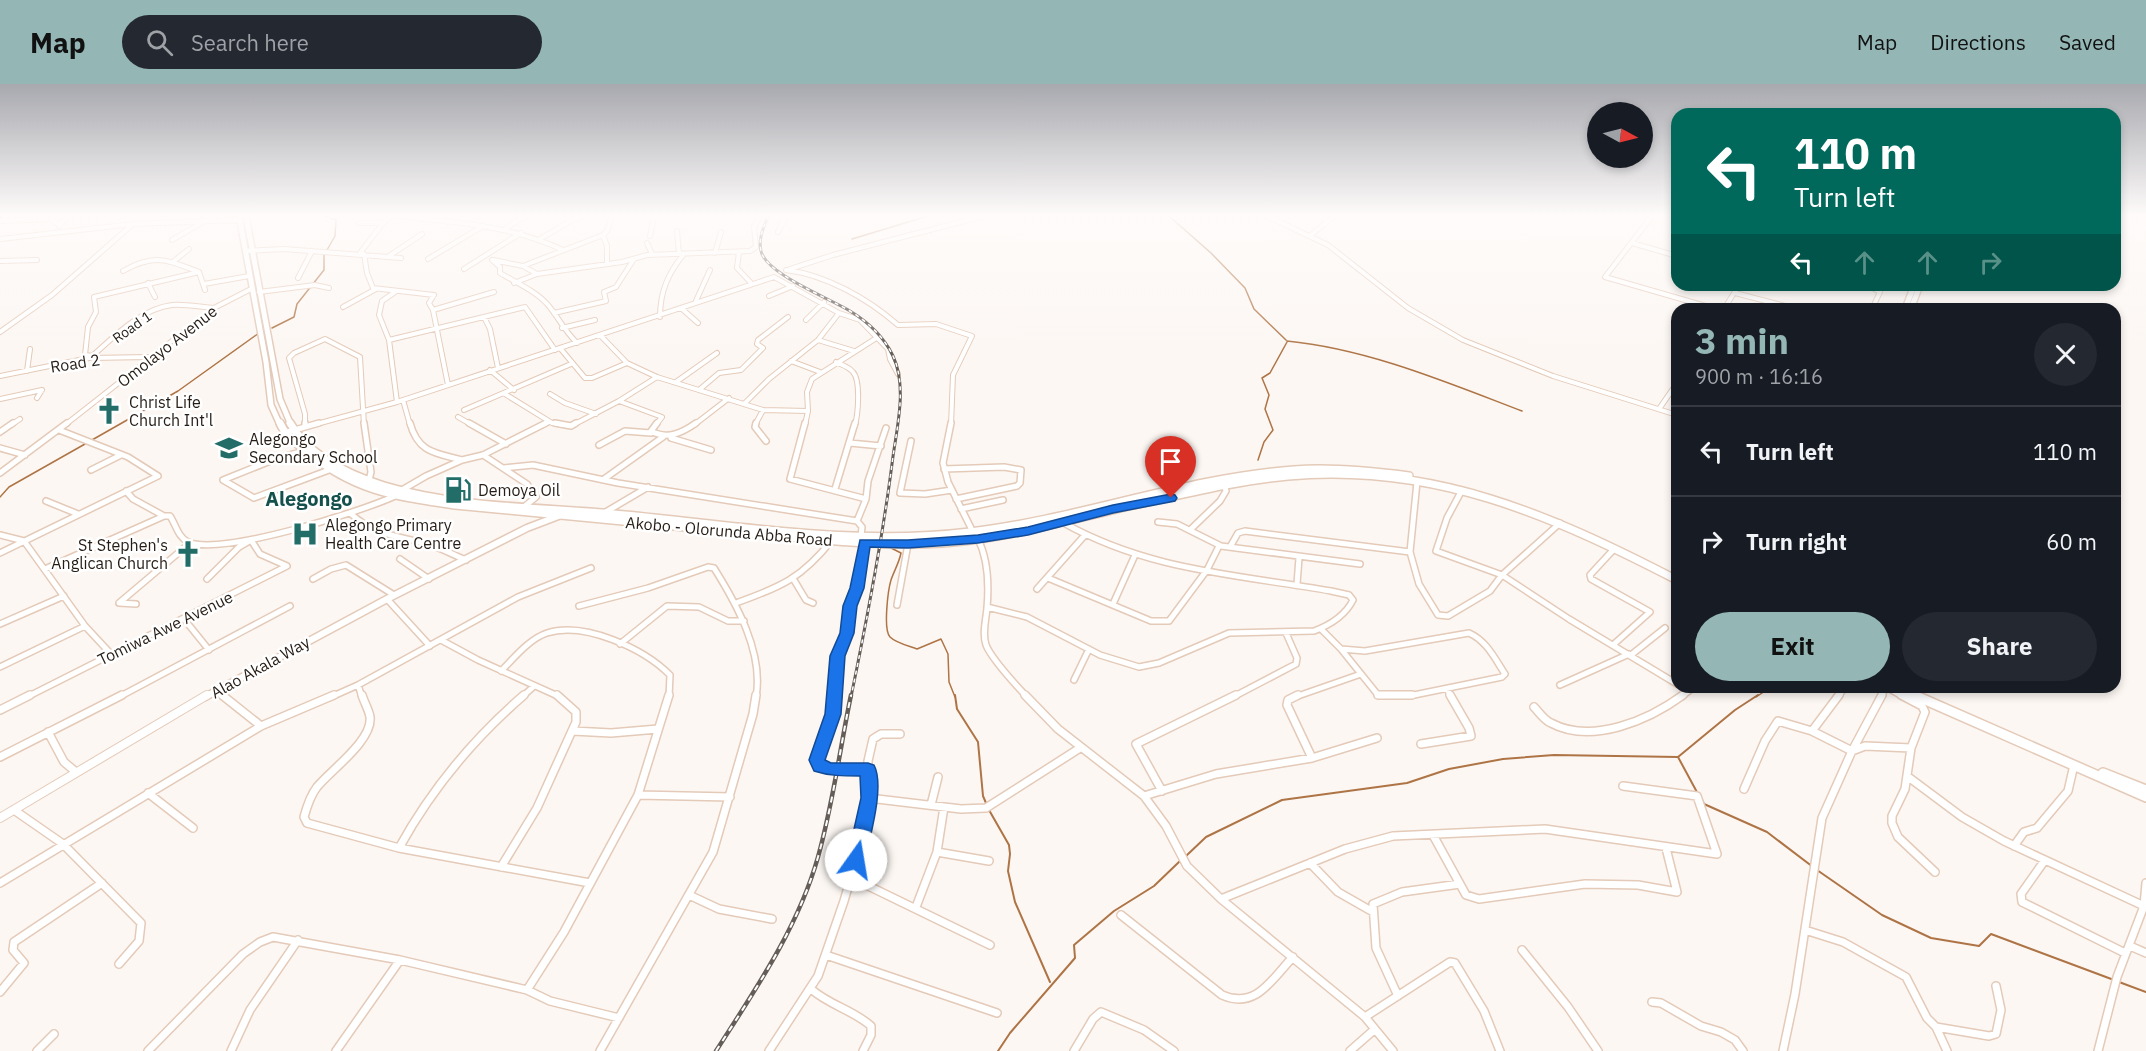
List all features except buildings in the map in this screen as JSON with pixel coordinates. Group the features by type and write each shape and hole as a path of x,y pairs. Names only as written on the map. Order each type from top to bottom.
{"main road":[{"name":"Akobo - Olorunda Abba Road","path":"249,261 249,276 263,344 271,405 284,433 329,470 369,488 395,496 559,516 832,540 875,540 973,532 1227,486 1303,475 1369,476 1462,490 1501,501 1560,523 1671,577"},
{"name":"Akobo - Olorunda Abba Road","path":"252,261 270,342 279,402 293,430 310,449 338,466 369,480 402,490 474,502 863,540"},
{"path":"263,344 270,342"},
{"name":"Akobo - Olorunda Abba Road","path":"875,540 908,544 978,539 1028,531 1222,479 1296,469 1363,470 1460,485 1500,496 1561,519 1671,572"},
{"path":"1910,693 2074,765 2146,790"},
{"path":"1919,693 2117,781 2146,797"}],"street":[{"path":"0,332 22,319 92,261"},
{"path":"123,271 140,261"},
{"path":"174,261 199,272 205,290"},
{"path":"298,278 307,261"},
{"path":"365,261 373,288 434,295 429,303 433,310 448,385"},
{"path":"464,269 478,261"},
{"path":"493,261 500,267 500,273 541,298 554,313 562,328 577,343"},
{"path":"497,261 523,267 537,274"},
{"path":"523,267 537,261"},
{"path":"514,283 537,274 620,261"},
{"path":"554,313 606,301 604,291 616,287 633,261"},
{"path":"660,316 661,290 666,276 676,261"},
{"path":"738,261 737,268 752,284"},
{"path":"813,261 786,270 809,273 822,281 833,283 882,311 898,325 936,324 972,336 953,375 951,433 944,469 973,532"},
{"path":"1351,261 1409,310 1464,341 1505,359 1671,413"},
{"path":"1617,261 1605,275 1607,278 1695,303"},
{"path":"695,303 697,294 709,279 710,270"},
{"path":"91,357 85,355 86,330 89,320 96,312 94,297 199,272"},
{"path":"204,284 249,276"},
{"path":"284,433 400,401 774,277 824,302 839,313 860,320 888,349 890,359 898,374"},
{"path":"148,283 155,297"},
{"path":"260,292 314,285 328,288"},
{"path":"769,296 793,286"},
{"name":"Omolayo Avenue","path":"0,473 101,399 150,357 214,308 251,289"},
{"path":"343,307 376,289"},
{"path":"395,292 380,305 379,315 389,340 400,401 412,436 420,447 462,460"},
{"path":"433,310 494,292"},
{"path":"1728,303 1735,293 1774,303"},
{"path":"806,320 824,302"},
{"name":"Road 1","path":"91,357 129,327 159,309 173,305 214,308"},
{"path":"389,340 525,307 583,377 589,378 627,363"},
{"path":"681,308 698,322"},
{"path":"744,404 769,379 818,340 839,313"},
{"path":"484,317 492,336 498,368"},
{"path":"699,390 719,373 741,370 763,348 757,344 758,340 788,317"},
{"path":"562,328 595,320"},
{"path":"600,335 627,363 657,377 763,410 808,411"},
{"path":"866,499 789,477 799,452 808,411 808,389 812,379 878,337"},
{"path":"305,426 305,414 289,357 325,339 360,357 362,428 370,472 369,480"},
{"path":"818,340 854,351"},
{"path":"27,371 30,349"},
{"path":"676,382 717,353"},
{"name":"Road 2","path":"0,376 91,357 150,357"},
{"path":"791,361 820,372"},
{"path":"835,489 859,412 856,376 852,370 836,362"},
{"path":"464,410 571,364"},
{"path":"490,370 514,390"},
{"path":"505,394 549,422 571,426 619,401 657,377"},
{"path":"0,399 42,390 37,398"},
{"path":"1659,409 1671,392"},
{"path":"550,394 565,403 596,414"},
{"path":"670,437 688,428 729,398"},
{"path":"619,401 662,417 652,428 651,433"},
{"path":"763,410 757,418 755,427 766,441"},
{"path":"458,417 506,444"},
{"path":"0,432 20,419"},
{"path":"402,490 462,460 483,455 549,422"},
{"path":"857,521 866,499 868,481 886,428"},
{"path":"0,553 158,476 152,469 59,430"},
{"path":"599,445 625,431 670,437 711,450"},
{"path":"604,479 663,437"},
{"path":"911,441 900,493 925,494 952,490"},
{"path":"850,443 881,446"},
{"path":"0,448 25,455"},
{"path":"304,451 278,458 223,480 254,498 329,470"},
{"path":"91,470 121,455"},
{"path":"483,455 523,480 536,497 525,506"},
{"path":"504,468 533,465 857,521 862,526 863,540 857,588 850,606 847,633 838,656 833,714 817,760 819,767 868,769"},
{"path":"944,469 1004,467 1021,470 1020,483 1017,486 956,499"},
{"path":"1191,529 1220,501 1227,486 1222,479"},
{"path":"1417,482 1410,552 1419,584 1433,610 1443,616 1448,616 1490,591 1502,575 1560,523"},
{"path":"604,513 649,486"},
{"path":"1462,490 1447,518 1436,551 1478,564 1502,575 1569,620 1614,644 1671,680"},
{"path":"126,491 131,499 154,508 164,516"},
{"path":"45,569 164,516 170,516 176,533 190,543 218,544 251,540 371,508 395,496"},
{"path":"961,509 1004,500"},
{"path":"46,501 78,514"},
{"name":"Alao Akala Way","path":"527,528 548,509"},
{"name":"Alao Akala Way","path":"0,818 216,690 394,595 527,528 559,516 568,510"},
{"path":"350,513 364,526 402,539 428,544 466,560"},
{"path":"987,607 1000,608 1036,622 1089,649 1142,667 1230,633 1255,630 1286,633 1322,630 1330,626 1350,607 1353,598 1349,595 1297,584 1207,570 1135,555 1085,535 1062,522"},
{"path":"1158,522 1191,529 1218,546 1360,564"},
{"path":"1230,547 1238,533 1242,531 1410,552"},
{"path":"0,535 24,541 85,626 111,654"},
{"path":"1037,589 1085,535"},
{"path":"978,539 984,551 987,607 984,626 986,645 1012,681 1058,729 1144,796 1166,826 1187,866 1221,898 1365,1017 1393,1051"},
{"path":"207,579 239,547 251,540"},
{"name":"Tomiwa Awe Avenue","path":"0,711 287,567 260,554 251,540"},
{"path":"736,603 794,580 813,564 832,540"},
{"path":"136,604 119,603 190,543"},
{"path":"897,605 908,544"},
{"path":"1048,578 1150,621 1168,621 1207,570 1218,546"},
{"path":"1614,549 1590,578 1650,612 1614,644"},
{"path":"1113,604 1135,555"},
{"path":"1297,584 1299,558"},
{"path":"400,559 429,579"},
{"path":"313,579 331,569 346,566 394,595"},
{"path":"579,606 648,588 711,567 721,576 744,621 756,672 757,691 741,760 713,852 600,1051"},
{"path":"0,883 261,726 358,685 518,597 591,568"},
{"path":"794,580 806,600 813,603"},
{"path":"0,624 64,596"},
{"path":"387,599 430,646"},
{"path":"0,757 290,606"},
{"path":"620,644 667,606 699,608 722,619 744,621"},
{"path":"184,619 209,650"},
{"path":"0,667 85,626"},
{"path":"1560,685 1630,655 1665,628"},
{"path":"501,671 536,638 558,630 578,630 641,653 670,675 670,692 648,770 638,795 564,932 527,990"},
{"path":"1322,630 1341,649 1376,694 1384,696 1448,689 1504,676 1484,643 1477,636 1467,633 1360,652 1341,649"},
{"path":"1162,791 1136,744 1292,668 1297,658 1286,633"},
{"path":"441,640 533,687 561,697 570,703 576,712 573,731 537,808 501,867"},
{"path":"1074,680 1089,649"},
{"path":"1311,758 1287,705 1288,700 1345,677 1361,674"},
{"path":"358,685 370,717 369,729 349,755 317,787 309,800 304,817 307,823 399,848 590,883"},
{"path":"399,848 414,821 471,745 488,726 533,687"},
{"path":"1421,744 1471,736 1448,689"},
{"path":"216,690 261,726"},
{"path":"1534,707 1550,724 1588,734 1652,716 1686,693"},
{"path":"1812,731 1840,693"},
{"path":"1783,1051 1822,818 1852,751 1883,693"},
{"path":"1897,693 1923,708 1925,712 1911,748 1907,776 1901,798 1892,816 1892,823 1898,837 1935,872"},
{"path":"1744,789 1765,741 1778,721 1812,731 1852,751 1865,747 1911,748"},
{"path":"573,731 611,733 658,729"},
{"path":"48,732 64,762 76,772"},
{"path":"769,1051 811,989 826,955 852,878 869,798 868,769 873,739 886,733 900,734"},
{"path":"1144,796 1238,769 1311,758 1377,738"},
{"path":"869,798 979,810 990,806 1080,748"},
{"path":"2014,846 2024,832 2037,828 2068,791 2074,765"},
{"path":"1907,776 1962,817 2014,846 2144,906"},
{"path":"932,805 938,777"},
{"path":"1221,898 1345,849 1393,836 1545,829 1717,854 1697,796 1623,786"},
{"path":"148,793 193,828"},
{"path":"638,795 730,797"},
{"path":"916,907 937,852 944,807"},
{"path":"14,810 63,844 141,925 141,939 119,964"},
{"path":"1433,835 1470,898 1479,899 1585,884 1638,885 1677,892 1666,848"},
{"path":"937,852 989,861"},
{"path":"2045,860 2021,894 2022,902 2125,954"},
{"path":"1310,863 1339,894 1353,904 1373,912"},
{"path":"852,878 916,907 990,945"},
{"path":"0,992 24,963 13,950 14,942 102,883"},
{"path":"2098,1051 2117,977 2144,906 2146,883"},
{"path":"1398,996 1376,948 1373,904 1381,898 1460,884"},
{"path":"689,895 706,906 722,911 772,918"},
{"path":"1121,915 1222,995 1233,1000 1245,1001 1254,997 1293,957"},
{"path":"1805,930 1843,942 1906,977 1927,1018 1936,1027 1947,1051"},
{"path":"148,1051 243,954 260,942 273,937 400,960 527,990 550,1001 619,1018"},
{"path":"231,1051 250,1010 298,940"},
{"path":"2130,946 2146,953"},
{"path":"1522,950 1568,1007 1598,1051"},
{"path":"826,955 997,1014"},
{"path":"336,1051 400,960"},
{"path":"1365,1017 1450,962 1455,963 1484,1011 1500,1051"},
{"path":"1936,1027 1989,1036 1996,1034 2001,1010 1996,986"},
{"path":"811,989 825,1001 862,1019 871,1026 871,1035 863,1051"},
{"path":"1652,1002 1661,1004 1701,1026 1721,1032 1736,1040 1743,1051"},
{"path":"1074,1051 1093,1019 1101,1012 1144,1030 1174,1051"},
{"path":"1350,1051 1375,1029"},
{"path":"37,1051 54,1034"}],"waterway":[{"path":"272,328 294,317 297,304 324,270 324,261"},
{"path":"1219,261 1245,288 1254,309 1286,340"},
{"path":"92,440 178,391 259,333"},
{"path":"1287,341 1317,345 1377,359 1436,378 1522,411"},
{"path":"1258,460 1264,442 1273,430 1265,409 1269,395 1262,378 1270,373 1287,342"},
{"path":"0,497 9,487 85,444"},
{"path":"891,548 901,553 889,592 886,619 888,633 896,641 917,649 941,639 948,654 949,682 955,697"},
{"path":"1756,697 1762,693"},
{"path":"955,695 957,709 978,742 983,796 986,803"},
{"path":"1678,757 1735,710 1758,695"},
{"path":"1186,856 1206,837 1282,800 1407,783 1449,769 1503,759 1554,755 1678,757"},
{"path":"1678,757 1698,794"},
{"path":"1702,800 1704,804 1767,832 1813,867"},
{"path":"989,810 1009,845 1008,871 1015,902 1050,982"},
{"path":"998,1051 1010,1033 1075,958 1074,945 1114,911 1154,886 1180,861"},
{"path":"1817,870 1882,915 1931,938 1979,946 1991,934 2114,980"},
{"path":"2119,982 2146,992"}],"railway":[{"path":"766,261 786,277 850,311 869,325 880,336 893,356 900,382 898,423 884,522 851,697"},
{"path":"716,1051 774,958 799,909 809,883 828,817 851,695"}],"place":[{"name":"Christ Life Church Int'l","path":"109,411"},
{"name":"Alegongo Secondary School","path":"229,448"},
{"name":"Demoya Oil","path":"458,490"},
{"name":"Alegongo Primary Health Care Centre","path":"305,534"},
{"name":"St Stephen's Anglican Church","path":"188,554"}],"district":[{"name":"Alegongo","path":"309,498"}],"route":[{"path":"856,860 869,798 868,769 819,767 817,760 833,714 838,656 847,633 850,606 857,588 864,543 908,544 978,539 1028,531 1113,509 1171,498"}]}
